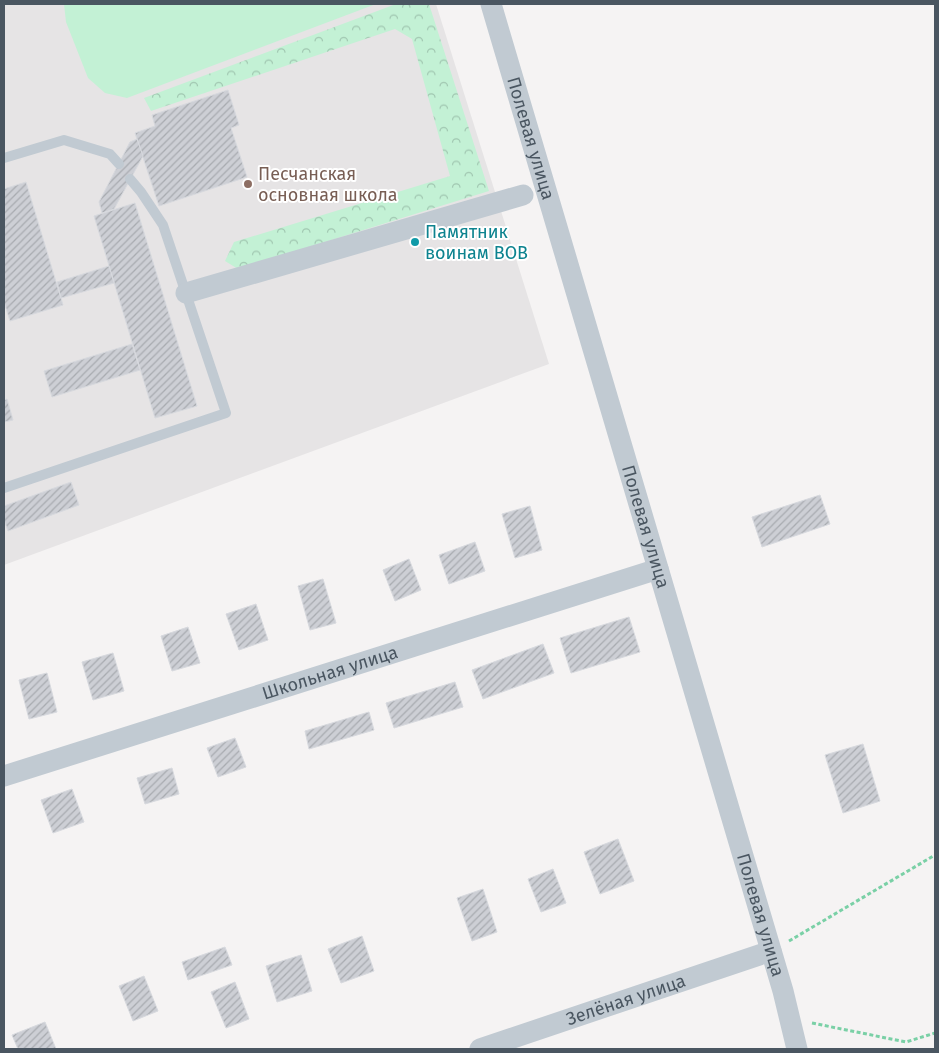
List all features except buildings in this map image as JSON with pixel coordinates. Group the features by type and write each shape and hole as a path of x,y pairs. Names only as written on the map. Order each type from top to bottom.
{"street":[{"name":"Полевая улица","path":"491,4 783,991 797,1049"},
{"path":"186,293 523,196"},
{"name":"Школьная улица","path":"4,776 658,569"},
{"name":"Зелёная улица","path":"480,1049 771,951"}],"lane":[{"path":"4,158 64,140 110,154 119,164"},
{"path":"4,488 226,412 163,225 142,192 130,178"}],"path":[{"path":"771,951 935,855"},
{"path":"810,1023 906,1042 935,1033"}],"shaded area":[{"name":"Песчанская основная школа","path":"4,4 436,4 549,364 4,565"}],"green space":[{"path":"64,4 376,4 127,98 105,93 88,78 66,22"},
{"path":"396,4 429,4 489,191 238,269 225,261 234,242 450,176 412,39 395,29 151,111 144,98"}],"place":[{"name":"Песчанская основная школа","path":"248,184"},
{"name":"Памятник воинам ВОВ","path":"415,242"}]}
